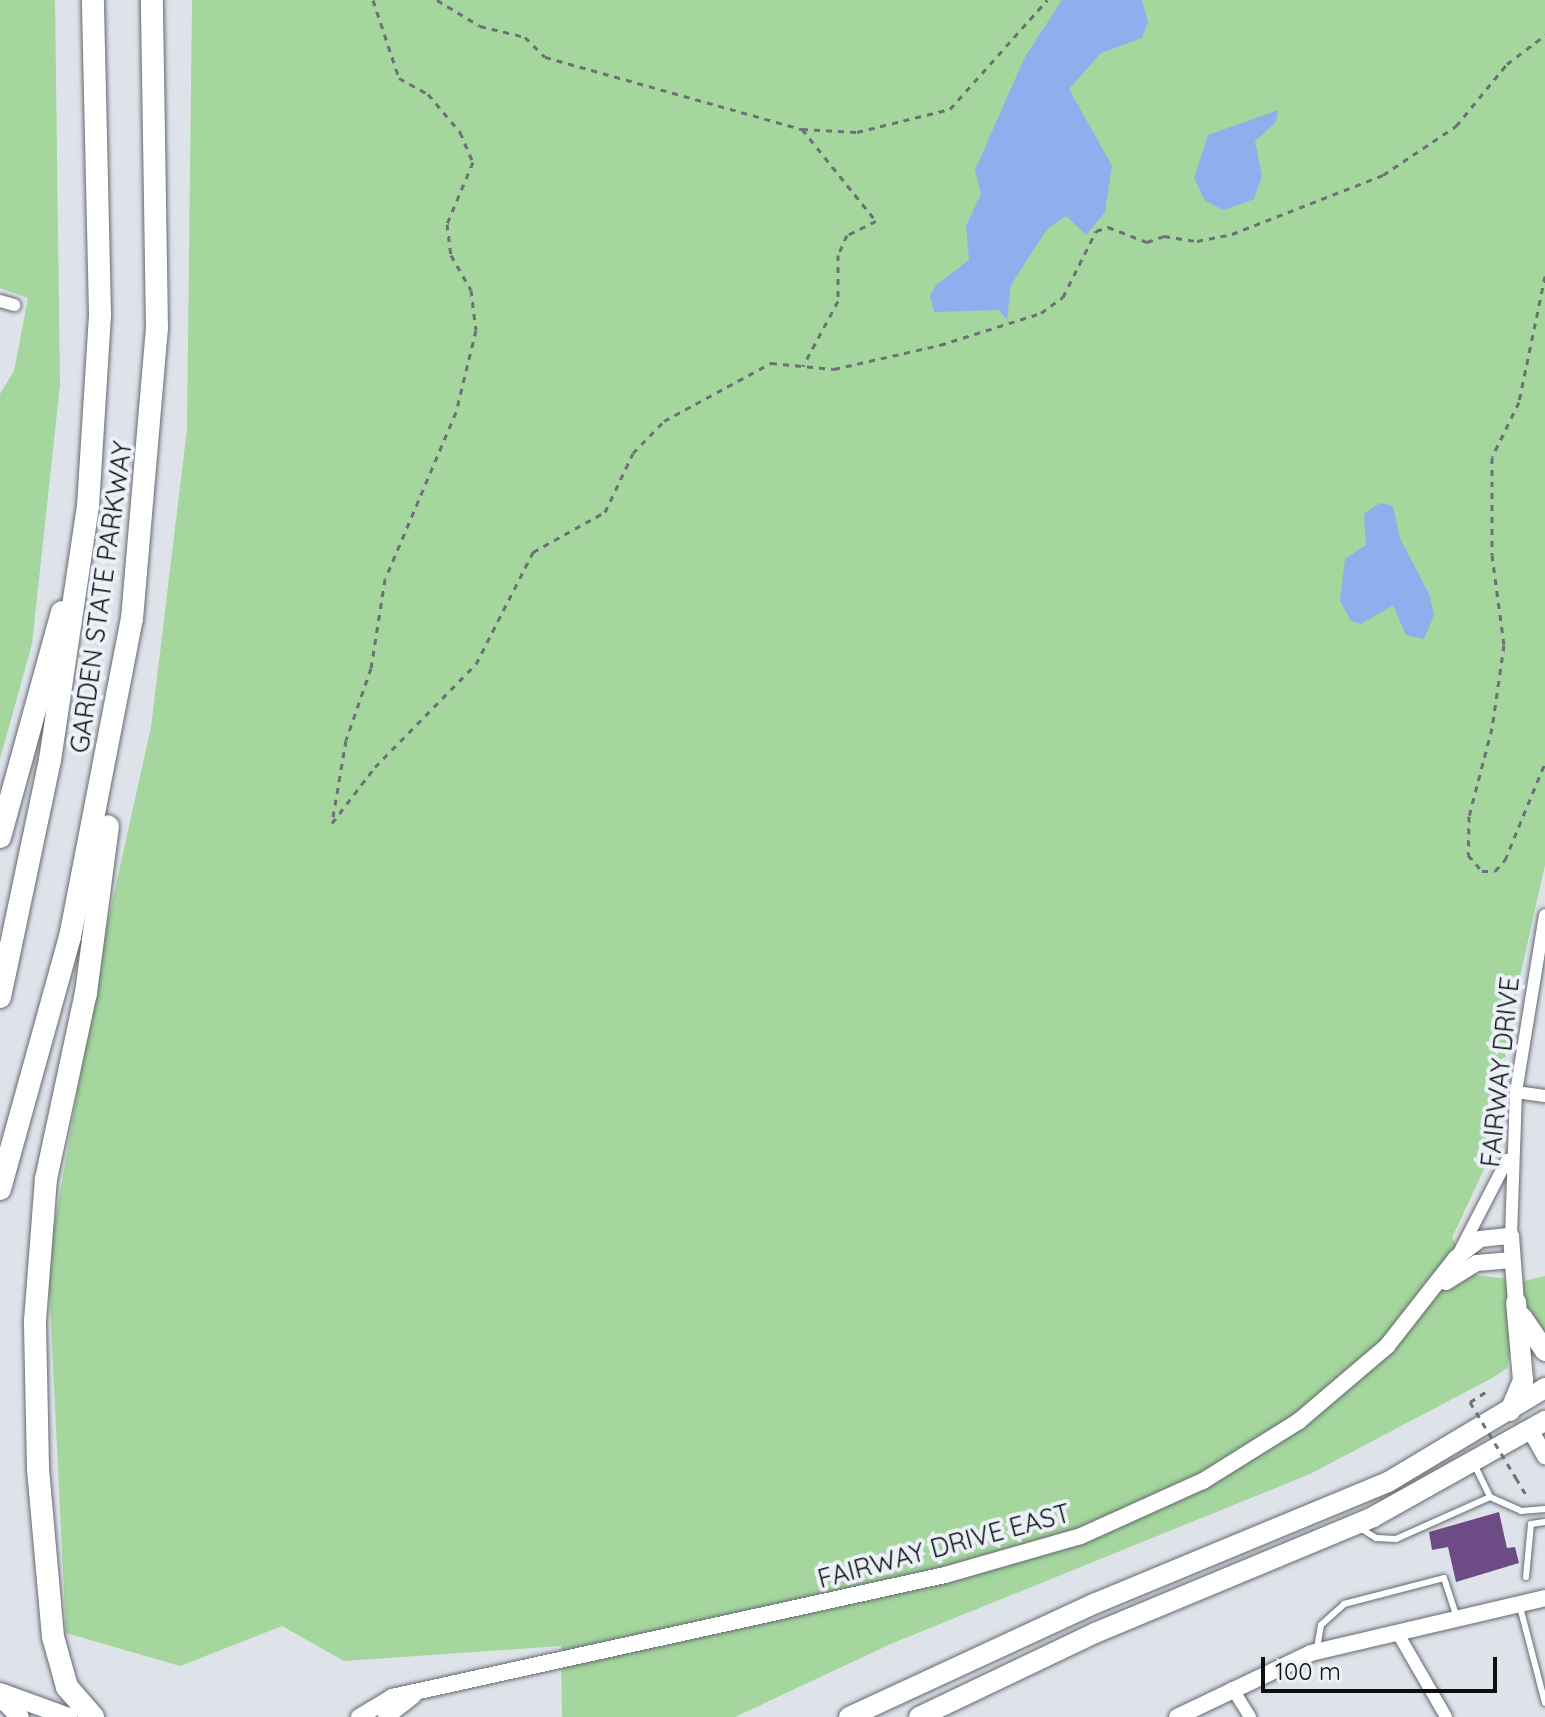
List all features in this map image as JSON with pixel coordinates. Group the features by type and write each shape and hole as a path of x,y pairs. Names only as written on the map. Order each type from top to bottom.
{"highway":[{"name":"GARDEN STATE PARKWAY","path":"0,997 48,771 88,506 101,282 93,0"},
{"name":"GARDEN STATE PARKWAY","path":"0,1189 74,921 132,619 156,344 152,0"},
{"path":"0,837 88,506"},
{"path":"93,1717 67,1687 53,1637 37,1456 36,1294 48,1169 93,949 132,619"},
{"path":"1516,1302 1530,1337 1545,1351"},
{"path":"1510,1411 1523,1380 1516,1302"},
{"path":"849,1717 1096,1603 1358,1497 1545,1388"},
{"path":"919,1717 1095,1633 1355,1525 1475,1466 1538,1426"}],"main road":[{"path":"0,1694 20,1717"},
{"path":"0,1694 69,1717"}],"street":[{"path":"0,301 14,305"},
{"name":"FAIRWAY DRIVE","path":"1511,1236 1516,1092 1545,915"},
{"path":"1516,1092 1545,1096"},
{"path":"1456,1258 1498,1186 1512,1141"},
{"path":"1511,1236 1516,1302"},
{"name":"FAIRWAY DRIVE EAST","path":"1436,1291 1456,1258 1480,1239 1511,1236"},
{"name":"FAIRWAY DRIVE EAST","path":"359,1717 382,1700 945,1575 1101,1528 1203,1481 1299,1421 1379,1354 1436,1291 1467,1267 1512,1260"},
{"path":"1538,1426 1545,1456"},
{"path":"1177,1717 1232,1688 1317,1652 1545,1598"},
{"path":"1397,1632 1446,1717"},
{"name":"FAIRWAY DRIVE EAST","path":"386,1717 441,1685"},
{"path":"1232,1688 1250,1717"}],"lane":[{"path":"1475,1466 1490,1497 1521,1511 1545,1509"},
{"path":"1355,1525 1376,1538 1396,1539 1490,1497"},
{"path":"1526,1577 1531,1524 1545,1522"},
{"path":"1317,1652 1321,1625 1344,1604 1444,1578 1457,1618"},
{"path":"1520,1604 1545,1703"}],"path":[{"path":"373,0 399,78 428,94 460,132 473,162 447,224 451,255 471,290 476,330 456,412 385,579 371,668 346,740 332,823 375,767 476,664 533,552 605,512 633,453 664,421 771,363 834,369 940,345 1041,313 1063,297 1096,231 1108,227 1147,242 1164,236 1208,239 1383,175 1456,126 1507,64 1545,35"},
{"path":"437,0 480,26 525,37 545,57 802,129 857,132 950,109 1047,0"},
{"path":"802,129 876,221 847,235 838,255 838,301 803,367"},
{"path":"1545,276 1519,402 1492,457 1492,555 1504,645 1492,728 1469,816 1468,855 1482,871 1495,871 1505,860 1545,763"},
{"path":"1490,1389 1470,1402 1528,1498"}],"green space":[{"path":"0,0 55,0 60,385 32,644 0,759 0,394 14,371 28,298 0,288"},
{"path":"192,0 1545,0 1545,865 1512,1012 1492,1152 1452,1238 1476,1275 1524,1281 1545,1276 1545,1339 1511,1344 1507,1368 1494,1377 1310,1474 893,1643 735,1717 562,1717 561,1646 344,1661 282,1626 180,1666 66,1633 48,1262 104,939 151,727 187,429"}],"water":[{"path":"1062,0 1142,0 1148,22 1142,38 1101,53 1069,89 1112,166 1105,212 1086,235 1066,216 1047,229 1011,285 1007,320 999,310 934,312 930,296 936,285 969,260 966,226 981,194 975,170 1025,57"},
{"path":"1278,110 1276,122 1255,141 1262,176 1254,199 1224,210 1205,201 1194,178 1208,135"},
{"path":"1380,503 1393,506 1400,538 1429,594 1434,615 1424,639 1406,635 1393,605 1361,624 1351,621 1340,601 1345,559 1366,545 1364,514"}],"building":[{"path":"1499,1512 1507,1548 1515,1547 1519,1563 1456,1582 1448,1547 1432,1550 1429,1532"}]}
